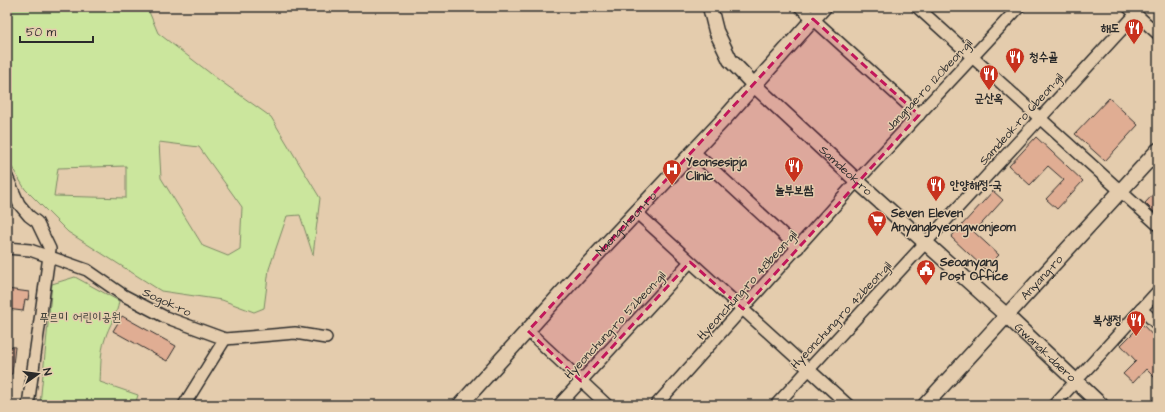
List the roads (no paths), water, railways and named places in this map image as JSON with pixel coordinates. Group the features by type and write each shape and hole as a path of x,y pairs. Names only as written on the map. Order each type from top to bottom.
{"street":[{"name":"Samdeok-ro","path":"710,7 716,31 730,60 754,85 857,181 1007,316"},
{"path":"800,7 919,115"},
{"name":"Naengcheon-ro","path":"460,405 824,7"},
{"path":"917,7 1158,225"},
{"name":"Jangnae-ro 120beon-gil","path":"857,181 1019,7"},
{"path":"1132,10 1158,34"},
{"name":"Samdeok-ro 6beon-gil","path":"926,243 1039,118 1132,10"},
{"name":"Anyang-ro","path":"925,405 1158,150"},
{"path":"693,151 798,248"},
{"path":"7,177 19,204 29,216 37,222 50,249 28,405"},
{"name":"Hyeonchung-ro 48beon-gil","path":"656,405 857,181"},
{"path":"636,212 848,405"},
{"name":"Hyeonchung-ro 42beon-gil","path":"776,405 926,243"},
{"name":"Sogok-ro","path":"7,248 30,250 87,270 123,294 165,317 225,339 295,333 326,338"},
{"name":"Hyeonchung-ro 52beon-gil","path":"559,405 690,262"},
{"path":"1054,405 1158,291"},
{"path":"1141,309 1158,325"},
{"name":"Gwanak-daero","path":"1007,316 1101,405"},
{"path":"528,331 607,405"},
{"path":"184,405 225,339"}],"place":[{"name":"해도","path":"1134,45"},
{"name":"청수골","path":"1015,74"},
{"name":"군산옥","path":"989,91"},
{"name":"놀부보쌈","path":"794,183"},
{"name":"Yeonsesipja Clinic","path":"672,186"},
{"name":"안양해정-국","path":"936,202"},
{"name":"Seven Eleven Anyangbyeongwonjeom","path":"877,237"},
{"name":"Seoanyang Post Office","path":"926,286"},
{"name":"복생정","path":"1136,337"}],"park label":[{"name":"푸르미 어린이공원","path":"80,317"}]}
